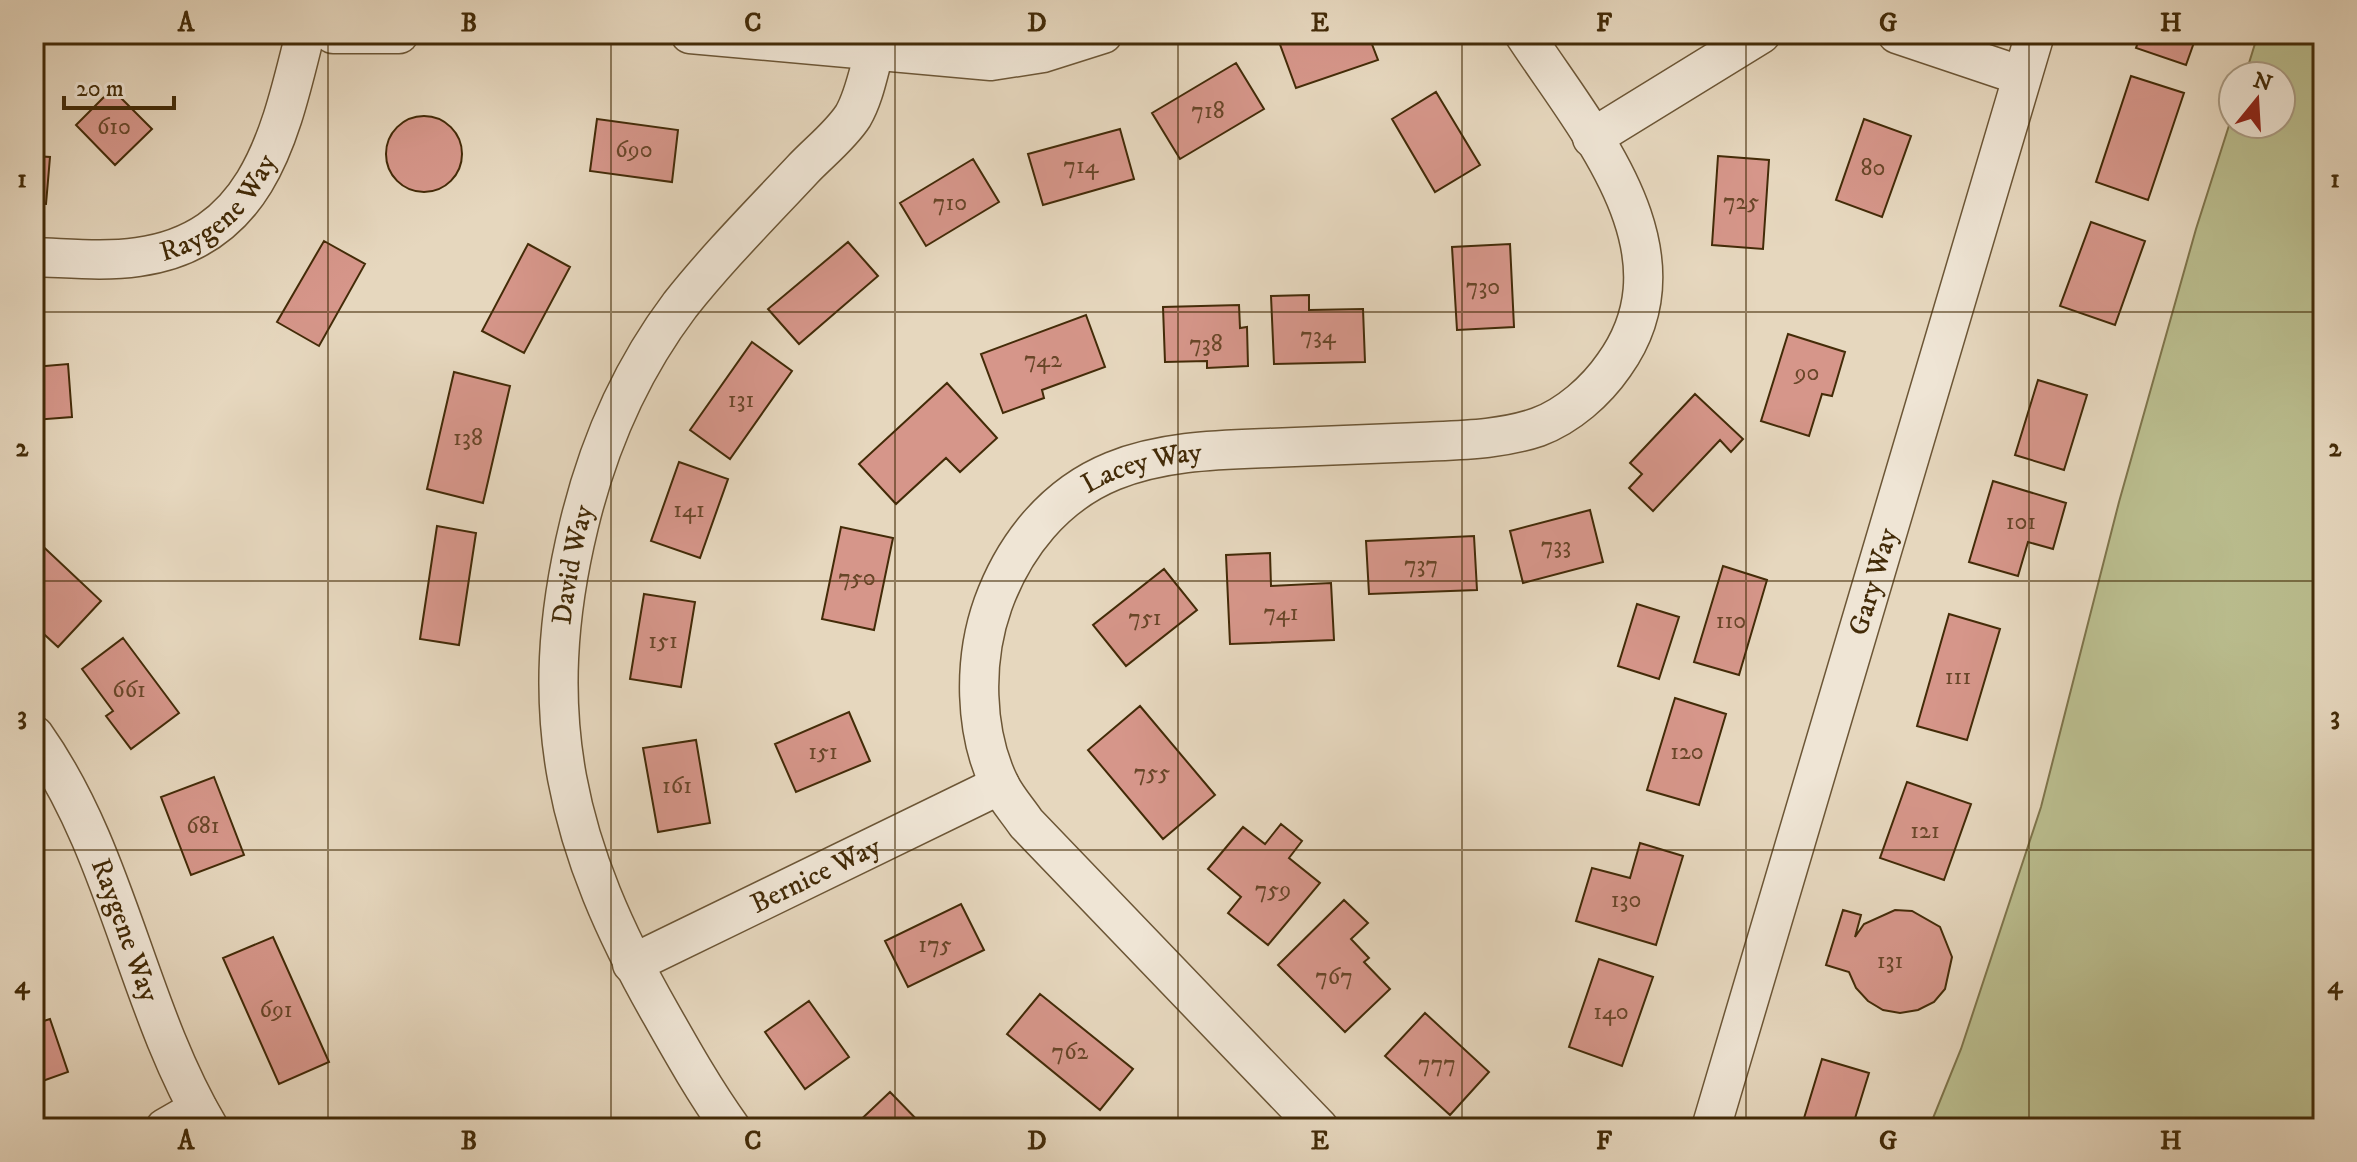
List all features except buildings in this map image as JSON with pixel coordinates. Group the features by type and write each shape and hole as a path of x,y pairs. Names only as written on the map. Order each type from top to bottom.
{"street":[{"name":"Raygene Way","path":"34,257 112,259 160,253 204,235 224,220 241,203 266,164 305,34"},
{"path":"333,34 399,34"},
{"path":"690,34 874,53 1004,60 1080,44 1103,34"},
{"name":"Lacey Way","path":"1319,1128 1056,857 1026,823 1000,785 982,717 981,654 987,621 1015,556 1057,505 1083,486 1121,468 1175,454 1486,439 1513,434 1565,413 1609,373 1625,350 1637,323 1643,294 1644,264 1640,235 1630,206 1592,138 1524,34"},
{"path":"1592,138 1761,34"},
{"path":"1897,34 2022,76"},
{"name":"Gary Way","path":"1711,1128 2035,34"},
{"name":"David Way","path":"731,1128 632,964 580,838 560,742 557,677 560,638 585,502 615,415 654,344 711,268 853,116 874,53"},
{"name":"Raygene Way","path":"34,735 57,769 81,818 204,1119"},
{"name":"Bernice Way","path":"632,964 1000,785"},
{"path":"165,1128 204,1119"}],"green space":[{"path":"2258,34 2323,34 2323,1128 1929,1128 1961,1049 2041,807 2119,502 2224,140 2297,140 2297,60 2250,60"}]}
